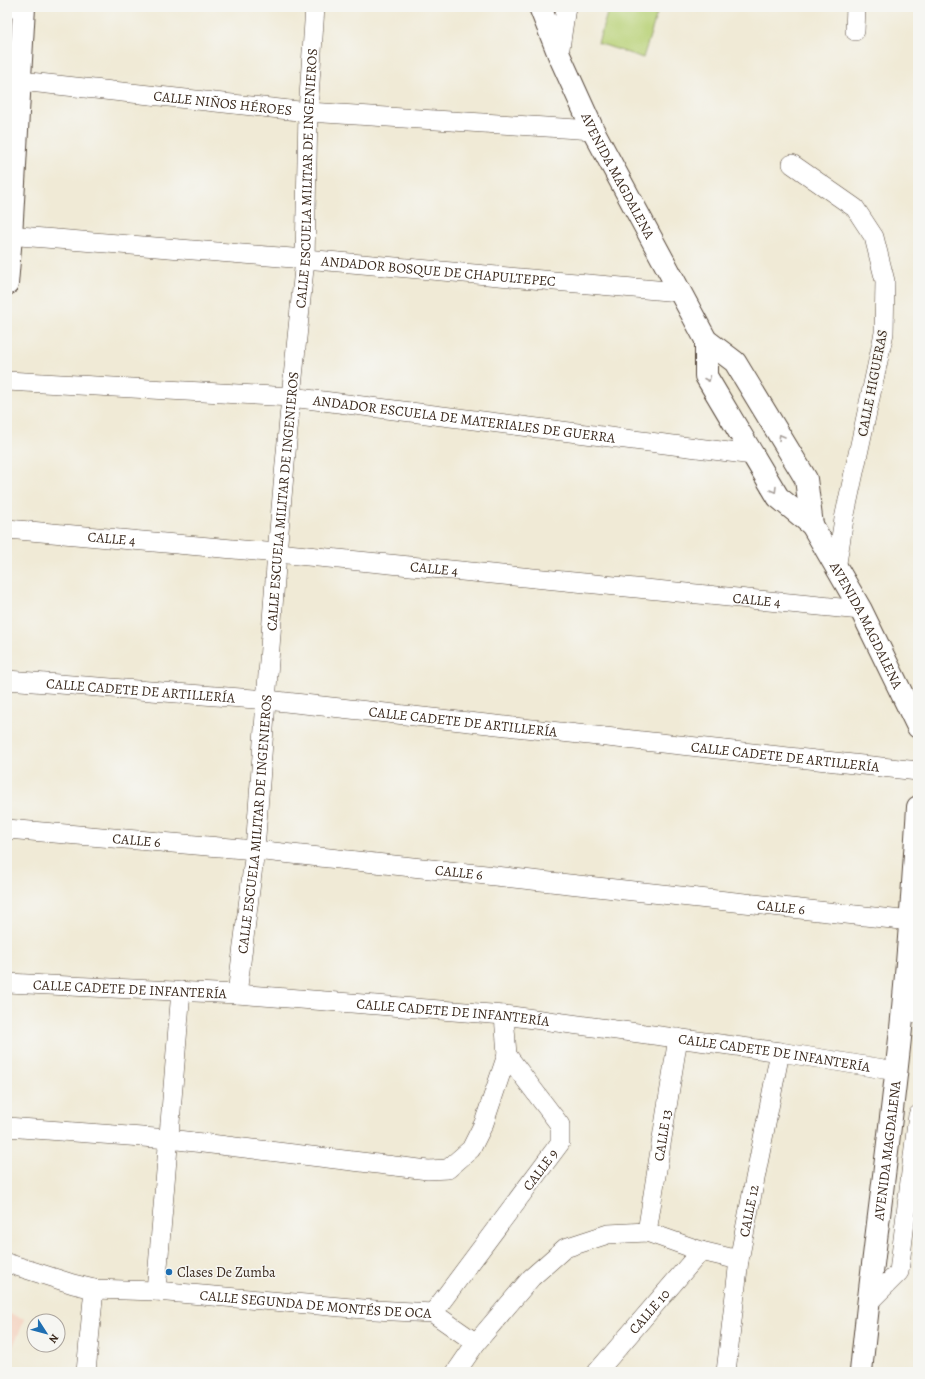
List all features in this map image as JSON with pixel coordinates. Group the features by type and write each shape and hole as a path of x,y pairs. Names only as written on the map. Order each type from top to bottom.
{"main road":[{"path":"7,284 11,147 20,82 19,7"},
{"name":"AVENIDA MAGDALENA","path":"540,7 559,55 593,130 706,340 735,362 806,479 812,525 861,610 918,727"},
{"name":"AVENIDA MAGDALENA","path":"706,340 706,376 778,497 812,525"},
{"name":"AVENIDA MAGDALENA","path":"861,1372 904,998 911,921 918,807"}],"street":[{"name":"CALLE ESCUELA MILITAR DE INGENIEROS","path":"237,994 255,850 277,553 305,259 308,112 315,7"},
{"path":"559,55 566,7"},
{"path":"855,31 856,7"},
{"name":"CALLE NIÑOS HÉROES","path":"20,82 308,112 593,130"},
{"name":"CALLE HIGUERAS","path":"792,164 855,208 874,237 885,281 884,333 844,518 836,569"},
{"name":"ANDADOR BOSQUE DE CHAPULTEPEC","path":"9,235 679,292"},
{"name":"ANDADOR ESCUELA DE MATERIALES DE GUERRA","path":"7,381 291,397 753,455"},
{"name":"CALLE 4","path":"7,528 861,610"},
{"name":"CALLE CADETE DE ARTILLERÍA","path":"7,680 267,700 918,772"},
{"name":"CALLE 6","path":"7,829 255,850 911,921"},
{"name":"CALLE CADETE DE INFANTERÍA","path":"7,983 237,994 504,1015 780,1052 896,1071"},
{"path":"156,1292 181,991"},
{"path":"904,998 918,1014"},
{"path":"7,1127 169,1139 428,1170 448,1169 471,1148 484,1123 508,1055 504,1015"},
{"name":"CALLE 13","path":"647,1232 678,1038"},
{"name":"CALLE 12","path":"726,1372 739,1260 780,1052"},
{"name":"CALLE 9","path":"432,1313 560,1143 560,1124 508,1055"},
{"name":"AVENIDA MAGDALENA","path":"868,1303 899,1272 918,1115"},
{"path":"456,1372 476,1343 531,1278 565,1248 608,1234 647,1232 701,1251 739,1260"},
{"name":"CALLE 10","path":"597,1372 701,1251"},
{"name":"CALLE SEGUNDA DE MONTÉS DE OCA","path":"7,1263 94,1290 156,1292 432,1313 476,1343"},
{"path":"86,1372 94,1290"}],"shaded area":[{"path":"7,1313 25,1319 7,1360"}],"green space":[{"path":"609,7 659,7 643,58 598,43"}],"place":[{"name":"Clases De Zumba","path":"169,1272"}]}
